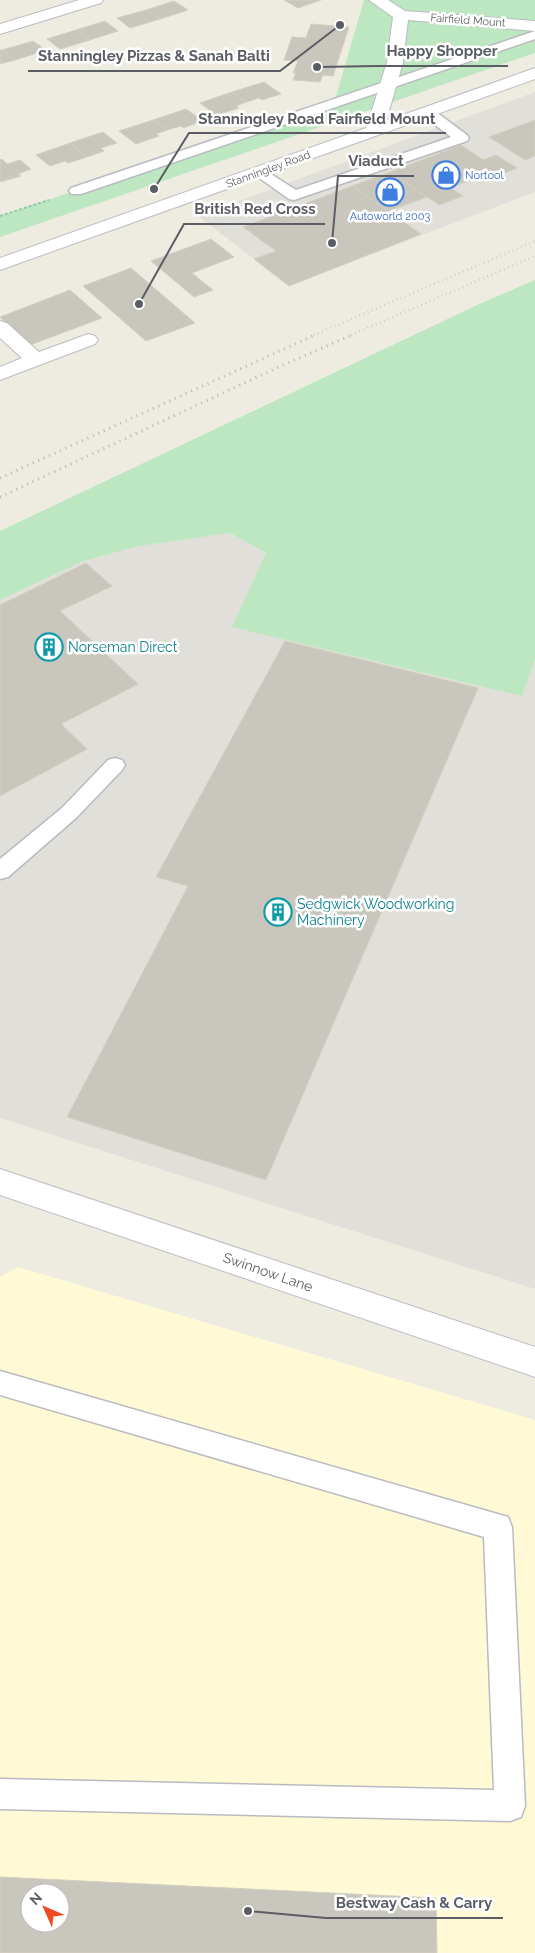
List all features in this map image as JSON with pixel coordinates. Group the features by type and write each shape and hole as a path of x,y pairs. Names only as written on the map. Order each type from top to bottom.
{"street":[{"path":"0,28 95,0"},
{"name":"Fairfield Mount","path":"377,0 401,15 535,26"},
{"path":"375,129 395,62 401,15"},
{"name":"Stanningley Road","path":"0,264 535,73"},
{"path":"0,327 36,360"},
{"path":"0,374 88,340"},
{"name":"Swinnow Lane","path":"0,1182 535,1362"}],"lane":[{"path":"76,191 535,35"},
{"path":"258,172 294,196 462,138 427,112"},
{"path":"0,871 69,813 115,766"},
{"path":"0,1383 498,1527 510,1806 0,1794"}],"path":[{"path":"0,216 76,191"}],"shaded area":[{"path":"535,92 535,192 289,286 198,216"},
{"path":"230,533 266,553 233,627 522,696 535,660 535,1289 0,1118 0,600 84,561 139,546"},
{"path":"18,1267 535,1420 535,1953 0,1953 0,1277"}],"green space":[{"path":"364,0 535,0 535,53 0,237 0,216 334,103"},
{"path":"535,280 535,660 522,696 232,627 266,553 230,533 139,546 84,561 0,600 0,531 475,306"}],"building":[{"path":"284,0 321,0 298,8"},
{"path":"174,1 188,10 160,19 146,10"},
{"path":"146,10 160,19 130,28 117,18"},
{"path":"105,21 118,31 90,40 76,30"},
{"path":"311,24 349,27 333,76 323,75 320,82 293,80 296,73 293,73 298,61 284,60 292,37 306,38"},
{"path":"76,30 90,40 60,49 47,39"},
{"path":"33,41 46,50 15,60 2,50"},
{"path":"0,50 2,50 15,60 0,64"},
{"path":"264,82 281,94 262,100 259,98 246,102 232,92"},
{"path":"232,92 246,102 236,106 239,108 216,115 200,103"},
{"path":"186,109 203,121 183,128 181,126 167,130 153,120"},
{"path":"153,120 167,130 156,134 159,136 136,144 119,131"},
{"path":"535,120 535,156 525,160 489,137"},
{"path":"103,132 117,143 101,148 104,151 87,157 70,143"},
{"path":"70,143 87,157 50,166 36,155"},
{"name":"Nortool","path":"461,145 483,160 496,155 517,168 481,182 475,178 450,188 463,196 439,205 390,172"},
{"path":"2,159 7,164 20,160 31,169 18,174 21,176 0,182 0,160"},
{"name":"Autoworld 2003","path":"390,172 427,197 388,211 352,186"},
{"path":"352,186 421,234 289,286 254,259 276,251 243,227"},
{"path":"211,239 234,257 192,273 213,290 194,297 151,261"},
{"path":"131,268 195,323 146,341 83,286"},
{"path":"70,290 102,318 30,345 0,317"},
{"name":"Norseman Direct","path":"86,563 112,586 60,611 138,684 61,724 87,749 0,796 0,605"},
{"name":"Sedgwick Woodworking Machinery","path":"285,641 478,688 266,1180 67,1117 188,886 156,877"},
{"path":"0,1877 436,1898 437,1953 0,1953"}],"railway":[{"path":"314,335 535,241"},
{"path":"351,335 535,256"},
{"path":"0,478 317,334"},
{"path":"0,497 283,365 354,334"}],"place":[{"name":"Stanningley Pizzas & Sanah Balti","path":"340,25"},
{"name":"Happy Shopper","path":"317,67"},
{"name":"Nortool","path":"446,175"},
{"name":"Stanningley Road Fairfield Mount","path":"154,189"},
{"name":"Autoworld 2003","path":"390,192"},
{"name":"Viaduct","path":"332,243"},
{"name":"British Red Cross","path":"139,304"},
{"name":"Norseman Direct","path":"49,647"},
{"name":"Sedgwick Woodworking Machinery","path":"278,912"},
{"name":"Bestway Cash & Carry","path":"248,1911"}]}
